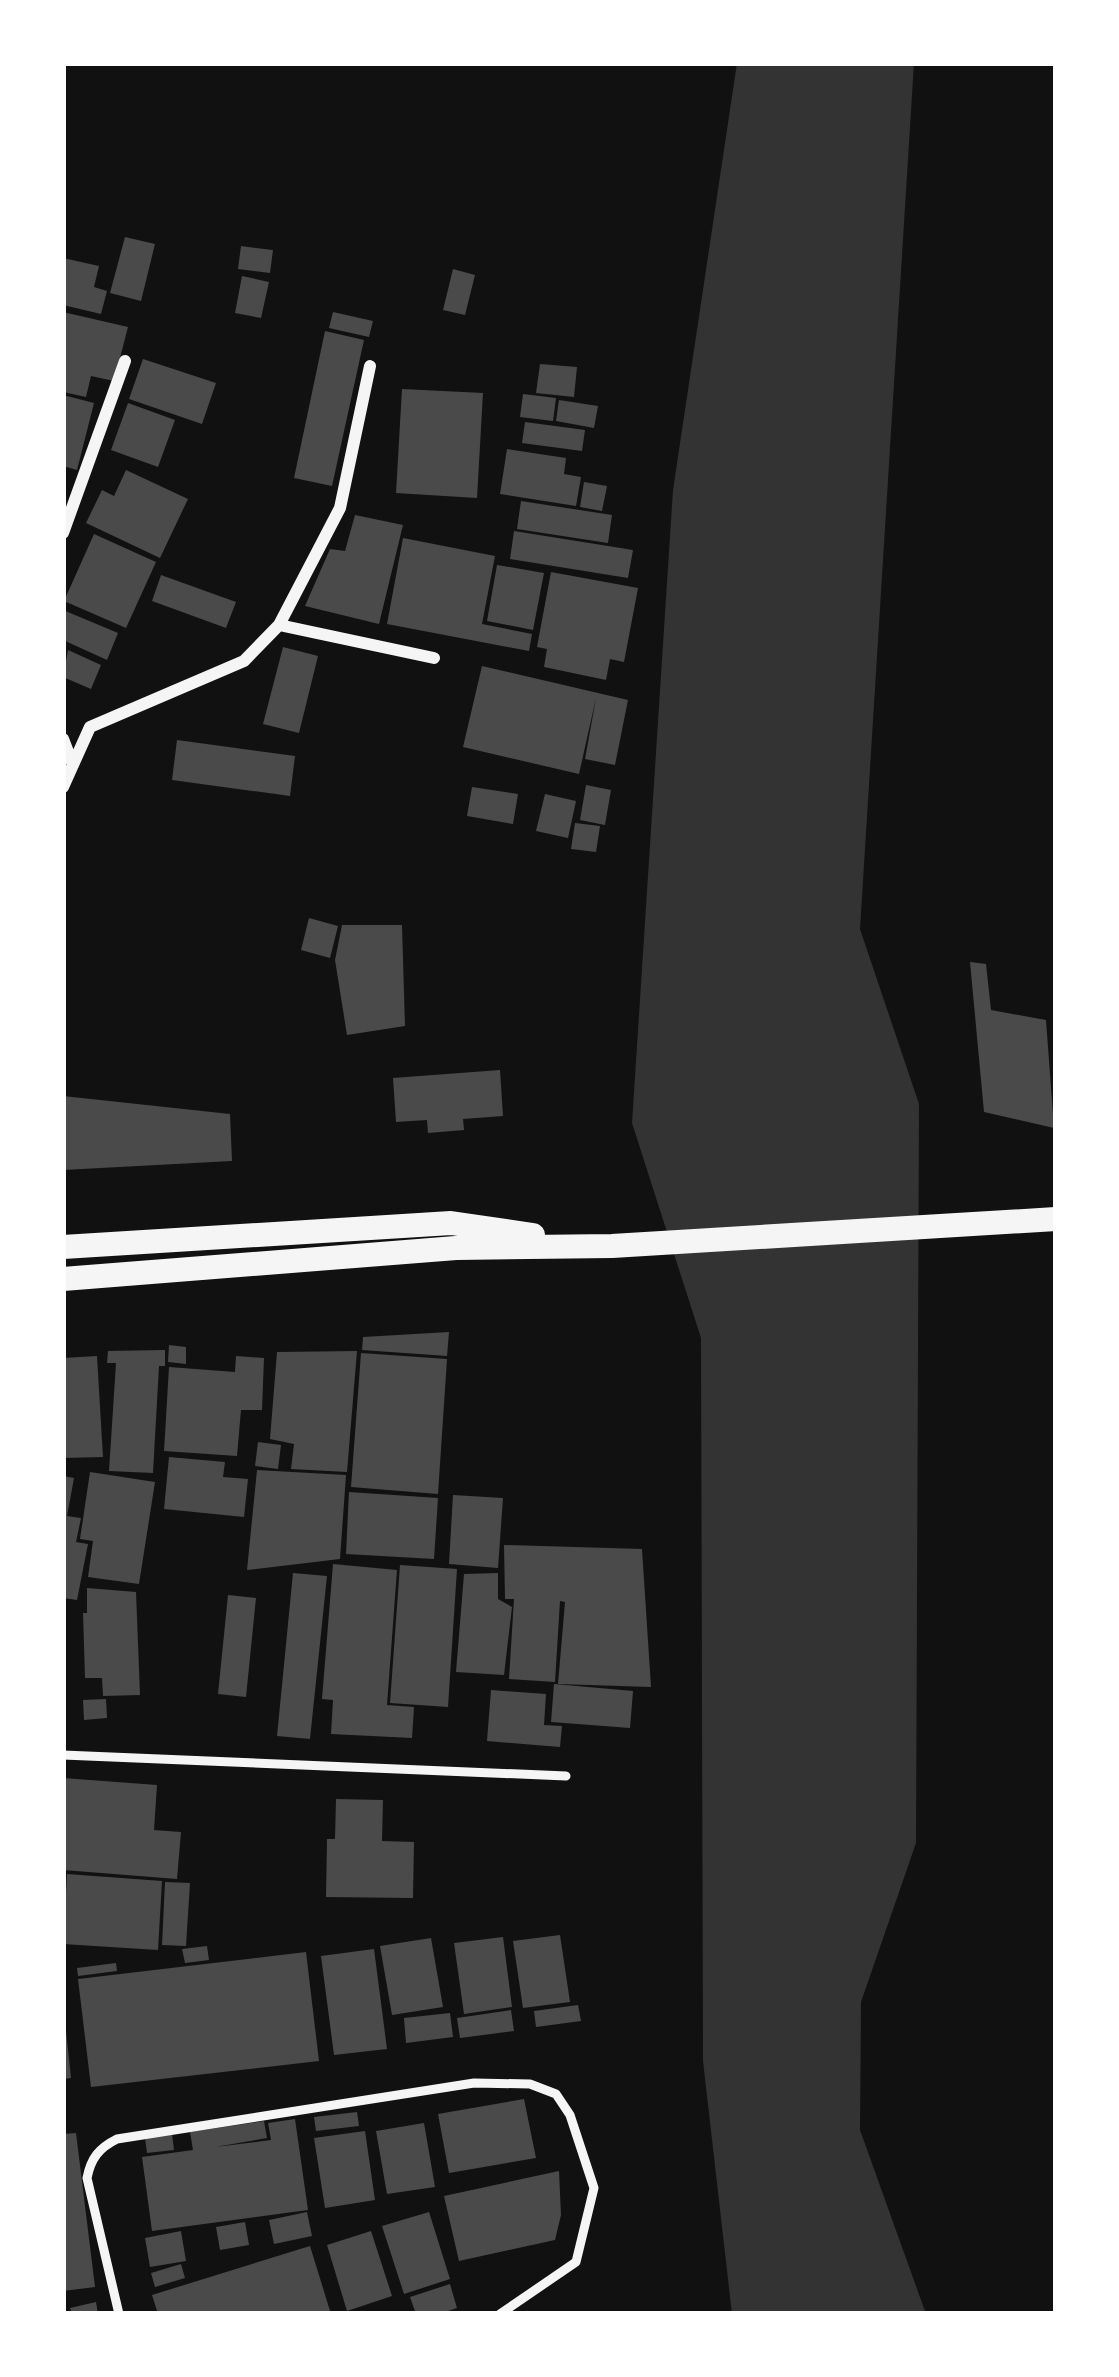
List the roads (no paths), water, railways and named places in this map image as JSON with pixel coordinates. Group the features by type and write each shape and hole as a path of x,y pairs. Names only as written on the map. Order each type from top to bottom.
{"main road":[{"path":"63,1247 454,1235 612,1246 1056,1220"},
{"path":"63,1279 454,1235"}],"street":[{"path":"63,533 125,361"},
{"path":"63,787 90,727 244,661 279,626 340,508 370,366"},
{"path":"279,626 434,658"},
{"path":"63,739 73,765"}],"lane":[{"path":"63,1755 566,1776"},
{"path":"119,2314 86,2178 91,2160 104,2145 117,2139 474,2083 530,2084 556,2094 570,2115 594,2188 576,2262 500,2314"}]}
